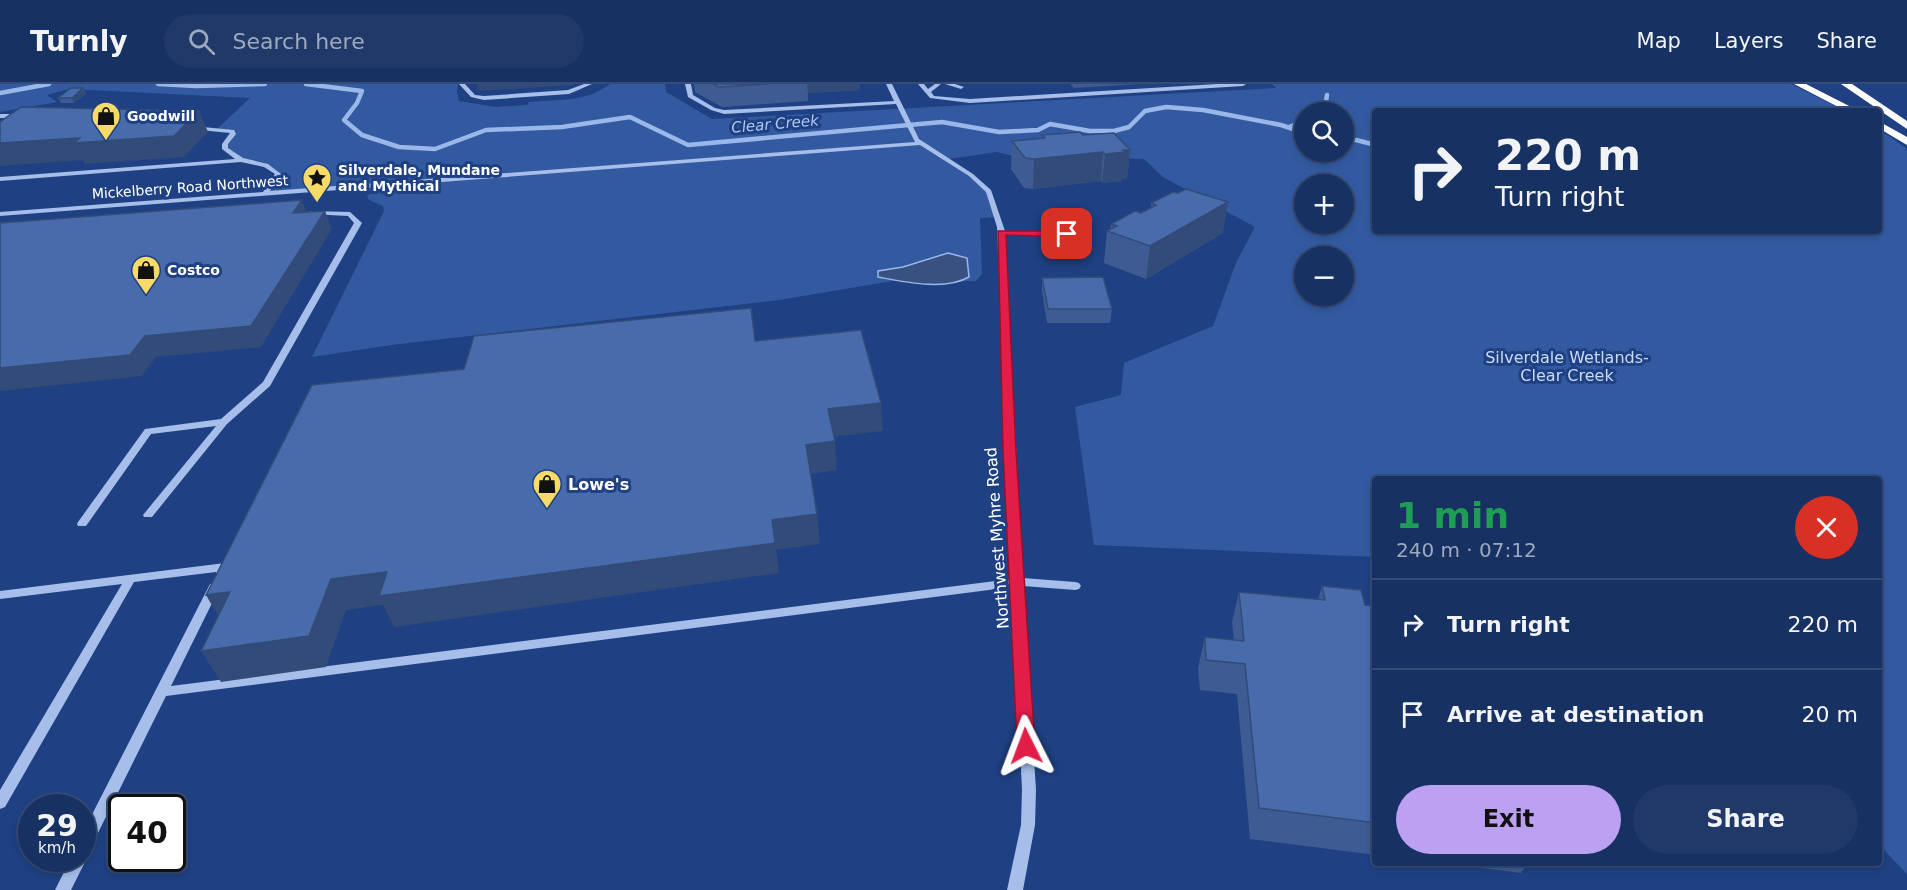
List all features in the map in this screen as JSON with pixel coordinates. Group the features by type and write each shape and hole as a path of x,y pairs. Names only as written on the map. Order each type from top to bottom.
{"highway":[{"path":"1799,84 1848,108"},
{"path":"1846,84 1881,108"},
{"path":"1882,109 1907,126"},
{"path":"1882,126 1907,142"}],"street":[{"path":"462,84 473,96 484,98 569,92 589,84"},
{"path":"688,84 690,96 713,109 724,112 898,102"},
{"name":"Northwest Myhre Road","path":"889,84 920,143 971,175 989,191 998,212 1001,232 1028,813 1016,890"},
{"path":"921,84 932,96 970,101 1243,84"},
{"path":"927,92 938,84"},
{"path":"948,84 961,87"},
{"path":"0,116 26,116"},
{"path":"0,123 22,124"},
{"path":"182,128 232,131 233,134 225,144 225,149 241,160"},
{"name":"Mickelberry Road Northwest","path":"0,214 920,143"},
{"path":"0,179 241,160 273,168 278,174 265,193"},
{"path":"148,515 224,422 267,384 358,223 350,214 302,213"},
{"path":"1001,232 1067,234 1072,254"},
{"path":"82,524 148,431 224,422"},
{"path":"0,596 225,567 96,822"},
{"path":"0,803 130,578"},
{"path":"161,692 1018,582 1075,586"},
{"path":"63,890 72,872"}],"green space":[{"name":"Silverdale Wetlands- Clear Creek","path":"0,84 458,84 459,101 496,107 573,99 593,94 611,84 665,84 666,92 712,119 1276,88 1272,84 1791,84 1839,108 1372,108 1372,234 1882,234 1882,131 1907,149 1907,874 1882,848 1882,476 1372,476 1372,557 1094,545 1075,407 1121,395 1124,363 1213,326 1236,263 1255,227 1163,177 1144,159 1013,156 997,152 948,159 989,191 998,217 980,218 982,274 976,281 892,281 779,300 391,345 312,357 384,211 383,206 369,200 367,195 374,193 359,186 265,193 278,173 266,165 242,160 233,155 225,149 233,133 217,129 250,98 69,89 47,95 57,102 0,112"}],"shaded area":[{"path":"948,253 967,258 969,277 948,284 937,284 912,283 878,277 878,271 903,267"}],"building":[{"path":"713,84 768,84 719,87"},
{"path":"71,88 83,88 72,98 58,98"},
{"path":"21,107 199,111 174,136 74,143 80,138 0,143 0,122"},
{"path":"1080,132 1083,135 1114,133 1130,150 1034,159 1025,158 1012,141 1045,138 1042,135"},
{"path":"1186,189 1228,202 1150,246 1107,231 1117,226 1111,224 1135,211 1141,213 1156,205 1151,203 1173,192 1178,193"},
{"name":"Costco","path":"302,200 293,213 325,211 251,326 145,336 130,355 0,368 0,223"},
{"path":"1103,277 1112,309 1048,309 1042,278"},
{"name":"Lowe's","path":"751,308 755,341 861,330 881,403 828,409 835,441 806,445 817,514 772,520 775,543 379,596 387,572 331,579 309,636 201,651 230,592 206,595 312,385 464,369 474,336"},
{"path":"1322,586 1361,590 1365,605 1372,606 1372,822 1259,808 1245,664 1206,660 1205,637 1244,641 1239,592 1325,600"}],"waterway":[{"name":"Clear Creek","path":"0,93 49,84"},
{"name":"Clear Creek","path":"158,84 196,86 265,84"},
{"name":"Clear Creek","path":"306,84 362,91 357,103 344,120 362,135 399,147 435,149 486,130 562,127 630,117 688,145 942,122 999,132 1038,130 1050,124 1090,131 1114,131 1129,127 1145,111 1166,107 1203,110 1294,129"},
{"path":"1326,102 1327,95"},
{"path":"1289,127 1294,125"},
{"name":"Clear Creek","path":"1354,140 1372,144"}],"place":[{"name":"Goodwill","path":"106,142"},
{"name":"Silverdale, Mundane and Mythical","path":"317,204"},
{"name":"Costco","path":"146,296"},
{"name":"Lowe's","path":"547,510"}],"route":[{"path":"1026,746 1001,232 1067,234"}]}
